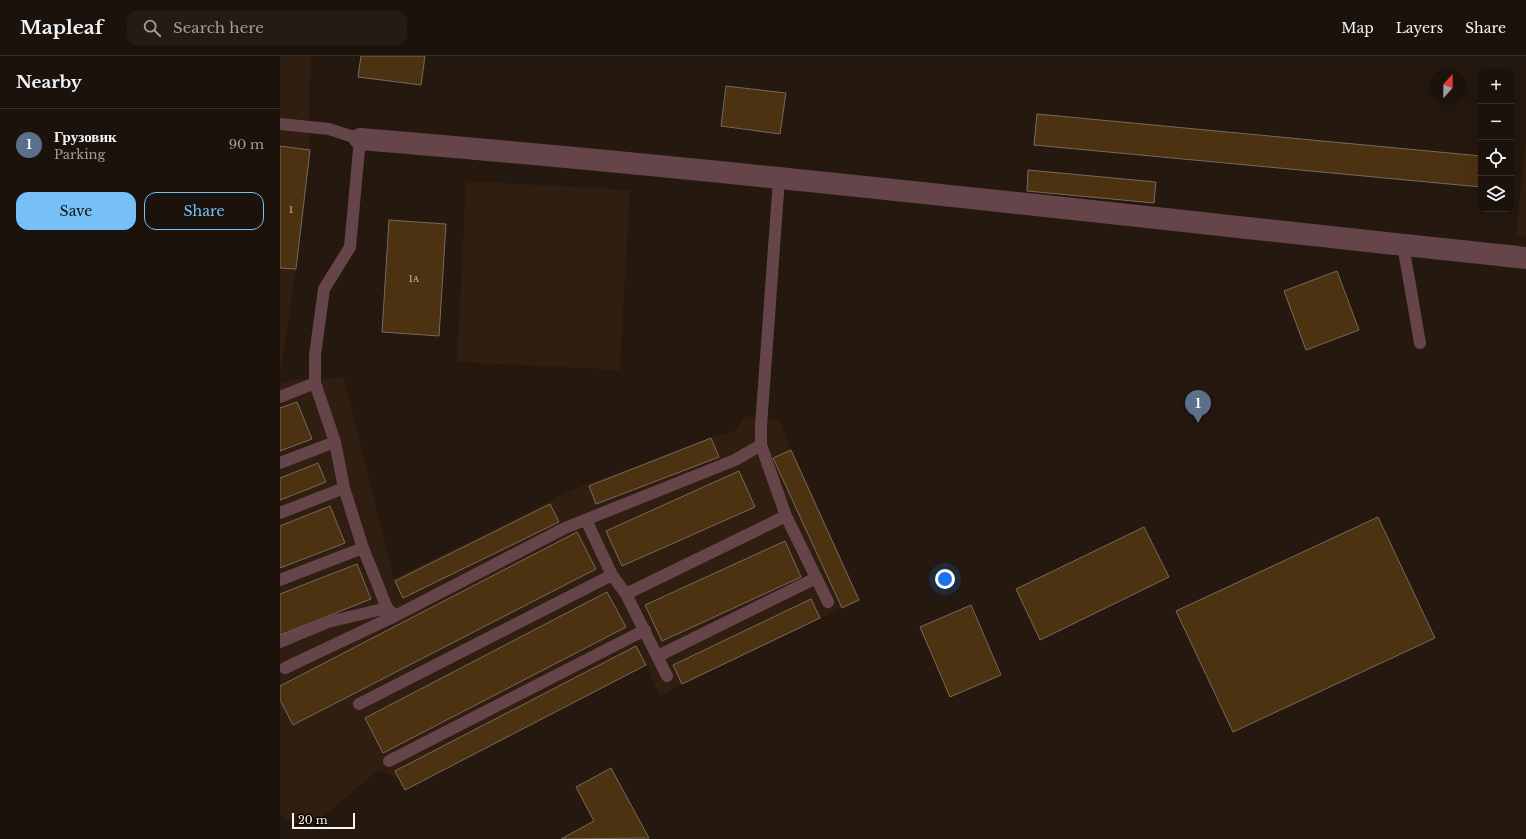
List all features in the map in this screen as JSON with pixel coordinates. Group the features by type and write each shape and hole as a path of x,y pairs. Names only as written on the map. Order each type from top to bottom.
{"street":[{"path":"360,138 779,179 1526,258"}],"lane":[{"path":"280,124 329,130 360,138 350,246 324,289 315,355 315,383 335,442 344,488 363,548 391,612"},
{"path":"779,179 761,445 786,516 828,602"},
{"path":"1403,245 1420,343"},
{"path":"280,397 315,383"},
{"path":"280,463 335,442"},
{"path":"284,668 391,612 565,528 735,460 761,445"},
{"path":"280,513 344,488"},
{"path":"626,594 786,516"},
{"path":"586,520 612,575 626,594 667,676"},
{"path":"280,580 363,548"},
{"path":"359,704 612,575"},
{"path":"658,656 816,578"},
{"path":"280,642 328,622 391,612"},
{"path":"389,761 645,630"}],"shaded area":[{"path":"280,56 311,56 309,99 310,150 296,269 280,375"},
{"path":"1526,138 1526,236 1516,235"},
{"path":"466,181 630,190 620,370 457,362"},
{"path":"344,378 394,579 565,493 711,438 735,431 745,416 781,421 791,450 859,600 659,696 646,665 405,790 400,779 379,770 305,831 280,815 280,383 292,379"}],"building":[{"path":"361,56 425,56 421,85 358,77"},
{"path":"726,86 786,93 780,134 721,126"},
{"path":"1037,114 1478,156 1478,187 1034,145"},
{"path":"280,146 310,150 296,269 280,268"},
{"path":"1028,170 1156,182 1154,203 1027,191"},
{"path":"389,220 446,224 439,336 382,332"},
{"path":"1337,271 1359,330 1306,350 1284,291"},
{"path":"297,402 312,439 280,451 280,408"},
{"path":"711,438 719,457 596,504 589,486"},
{"path":"791,450 859,600 842,608 773,458"},
{"path":"318,463 326,482 280,500 280,478"},
{"path":"739,471 755,507 622,566 606,531"},
{"path":"550,504 559,522 403,598 395,581"},
{"path":"330,506 345,543 280,568 280,526"},
{"path":"1378,517 1435,638 1233,732 1176,611"},
{"path":"1144,527 1169,577 1040,640 1016,589"},
{"path":"577,532 596,569 293,725 280,700 280,686"},
{"path":"785,541 801,577 662,641 645,605"},
{"path":"357,564 371,599 280,635 280,594"},
{"path":"607,592 626,627 383,753 365,718"},
{"path":"811,599 820,618 682,684 673,665"},
{"path":"971,605 1001,675 950,697 920,627"},
{"path":"636,646 646,665 405,790 395,771"},
{"path":"611,768 649,838 561,839 594,821 576,787"}],"place":[{"name":"Грузовик","path":"1198,423"}]}
